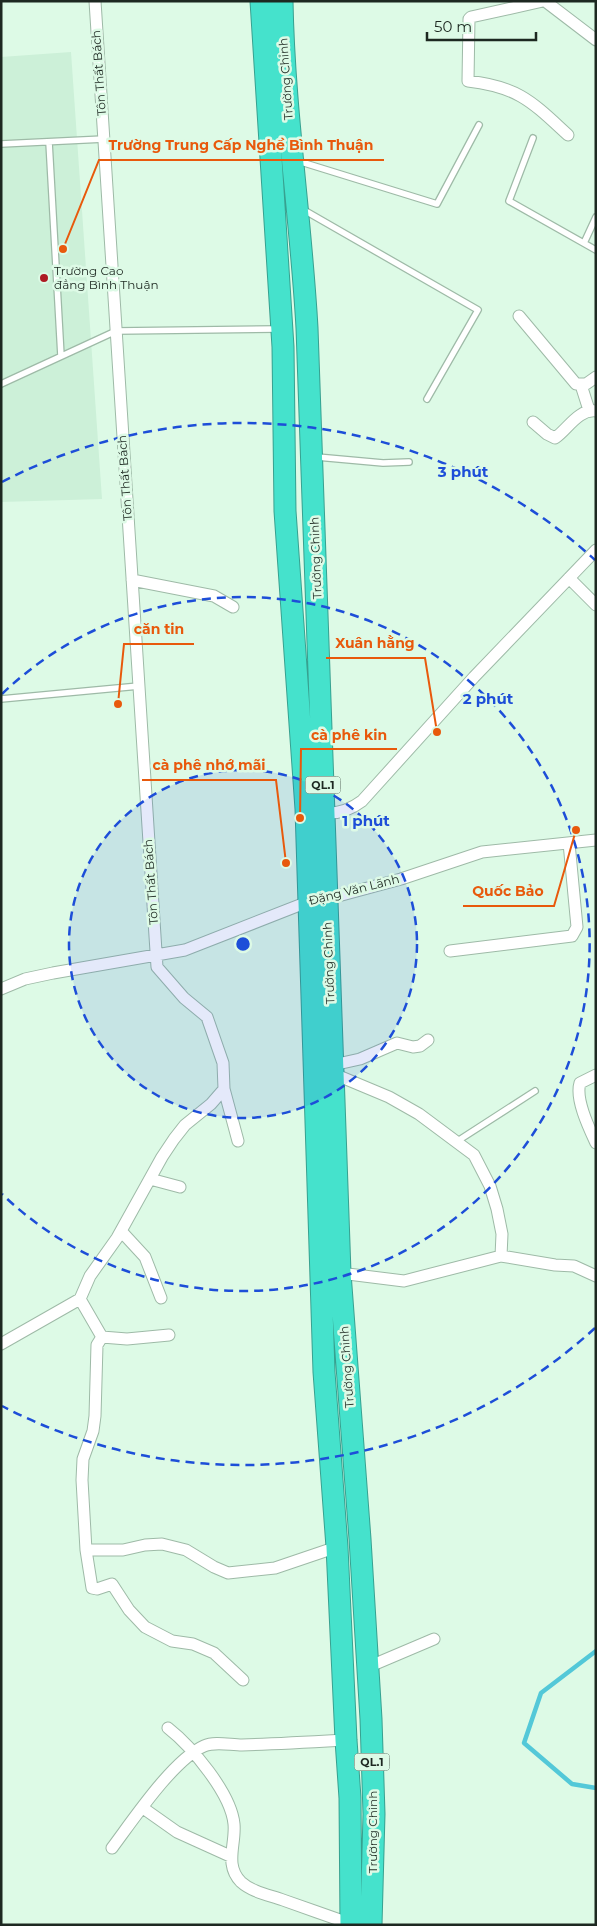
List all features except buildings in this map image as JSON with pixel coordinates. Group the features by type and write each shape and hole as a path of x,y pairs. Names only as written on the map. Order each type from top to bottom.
{"highway":[{"name":"Trường Chinh","path":"260,1 282,328 284,511 315,811"},
{"name":"Trường Chinh","path":"282,1 283,57 307,319 312,456 315,811 318,900 324,1372 337,1547 350,1798 351,1924"},
{"name":"Trường Chinh","path":"318,900 333,1069 340,1273 368,1667 374,1814 371,1925"}],"street":[{"name":"Tôn Thất Bách","path":"95,1 157,967 184,998 207,1017 223,1063 224,1089 238,1141"},
{"path":"568,135 534,104 516,92 504,87 468,81 469,19 544,1 596,40"},
{"path":"520,316 576,384 586,384 596,377"},
{"path":"534,422 547,434 555,438 580,414 593,411 581,385"},
{"path":"315,811 345,811 362,801 474,677 596,550"},
{"path":"569,578 596,605"},
{"path":"132,580 214,596 233,607"},
{"name":"Đặng Văn Lãnh","path":"1,989 34,977 185,950 318,900 401,879 482,852 596,840"},
{"path":"450,951 572,936 577,927 569,843"},
{"path":"333,1069 397,1043 414,1047 420,1046 428,1040"},
{"path":"333,1069 419,1114 474,1155 490,1186 497,1209 502,1234 501,1256"},
{"path":"596,1075 580,1083 578,1089 596,1143"},
{"path":"1,1344 80,1299 90,1276 121,1231 162,1157 185,1125 215,1100 224,1089"},
{"path":"150,1179 180,1187"},
{"path":"121,1231 145,1257 161,1298"},
{"path":"340,1273 404,1281 501,1256 574,1266 596,1276"},
{"path":"80,1299 102,1337"},
{"path":"102,1337 127,1339 168,1334"},
{"path":"102,1337 97,1345 93,1431 83,1459 82,1480 86,1550 92,1588 97,1589 112,1584 129,1610 145,1627 172,1641 192,1644 214,1653 243,1680"},
{"path":"86,1550 122,1550 145,1545 162,1544 186,1550 228,1573 275,1568 337,1547"},
{"path":"368,1667 434,1639"},
{"path":"168,1728 178,1736 218,1783 234,1822 234,1840 230,1856 234,1871 239,1880 246,1886 351,1924"},
{"path":"112,1848 143,1808 183,1762 211,1744 242,1745 346,1740"},
{"path":"143,1808 177,1832 230,1856"}],"lane":[{"path":"293,160 437,204 479,125"},
{"path":"533,138 509,201 596,250"},
{"path":"1,144 104,139"},
{"path":"49,142 61,356"},
{"path":"298,206 478,310 427,399"},
{"path":"584,243 596,217"},
{"path":"1,384 116,331 282,328"},
{"path":"312,456 383,464 409,462"},
{"path":"1,699 139,686"},
{"path":"456,1142 535,1091"}],"shaded area":[{"name":"Trường Cao đẳng Bình Thuận","path":"71,52 102,499 1,502 1,57"}],"waterway":[{"path":"596,1651 541,1693 524,1743 572,1784 596,1788"}],"place":[{"name":"Trường Trung Cấp Nghề Bình Thuận","path":"63,249"},
{"name":"Trường Cao đẳng Bình Thuận","path":"44,278"},
{"name":"căn tin","path":"118,704"},
{"name":"Xuân hằng","path":"437,732"},
{"name":"cà phê kin","path":"300,818"},
{"name":"Quốc Bảo","path":"576,830"},
{"name":"cà phê nhớ mãi","path":"286,863"}]}
